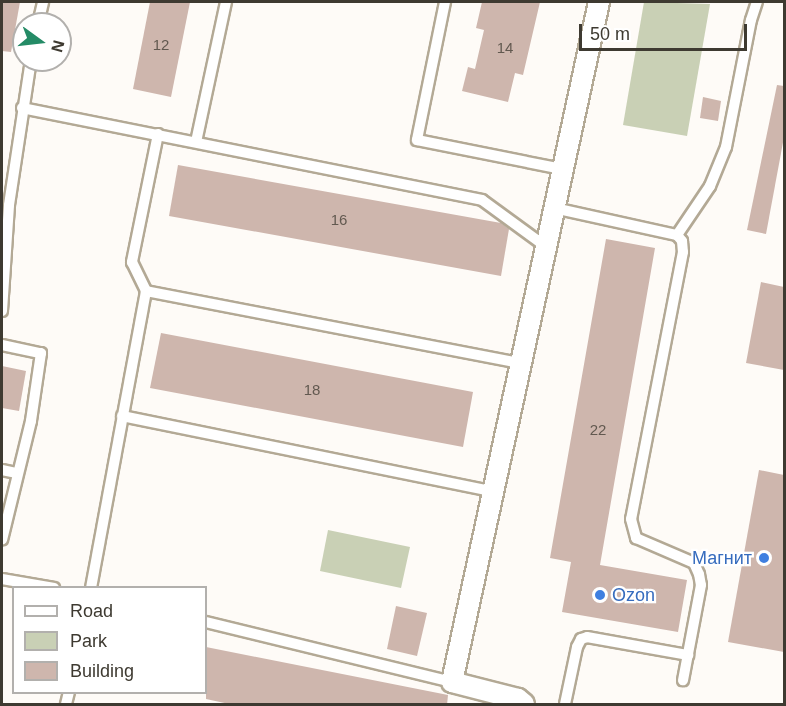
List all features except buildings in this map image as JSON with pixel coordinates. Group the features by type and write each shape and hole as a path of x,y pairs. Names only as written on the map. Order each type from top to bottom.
{"street":[{"path":"524,705 518,699 452,682 491,491 599,2"}],"lane":[{"path":"196,142 226,2"},
{"path":"445,2 417,140 562,169"},
{"path":"677,235 710,186 726,147 751,20 757,2"},
{"path":"2,311 9,205 29,72"},
{"path":"22,108 482,200 545,246"},
{"path":"91,586 146,291 132,262 158,134"},
{"path":"554,208 677,235 682,241 683,252 631,519 636,538 694,563 699,574 701,585 683,680"},
{"path":"146,291 519,363"},
{"path":"2,345 41,353 31,422 16,473 2,540"},
{"path":"122,416 491,491"},
{"path":"2,470 16,473"},
{"path":"2,579 42,586"},
{"path":"207,622 452,682"},
{"path":"565,705 577,646 581,639 587,637 688,655"}],"green space":[{"path":"644,2 710,4 687,136 623,125"},
{"path":"328,530 410,547 401,588 320,571"}],"place":[{"name":"Магнит","path":"764,558"},
{"name":"Ozon","path":"600,595"}]}
